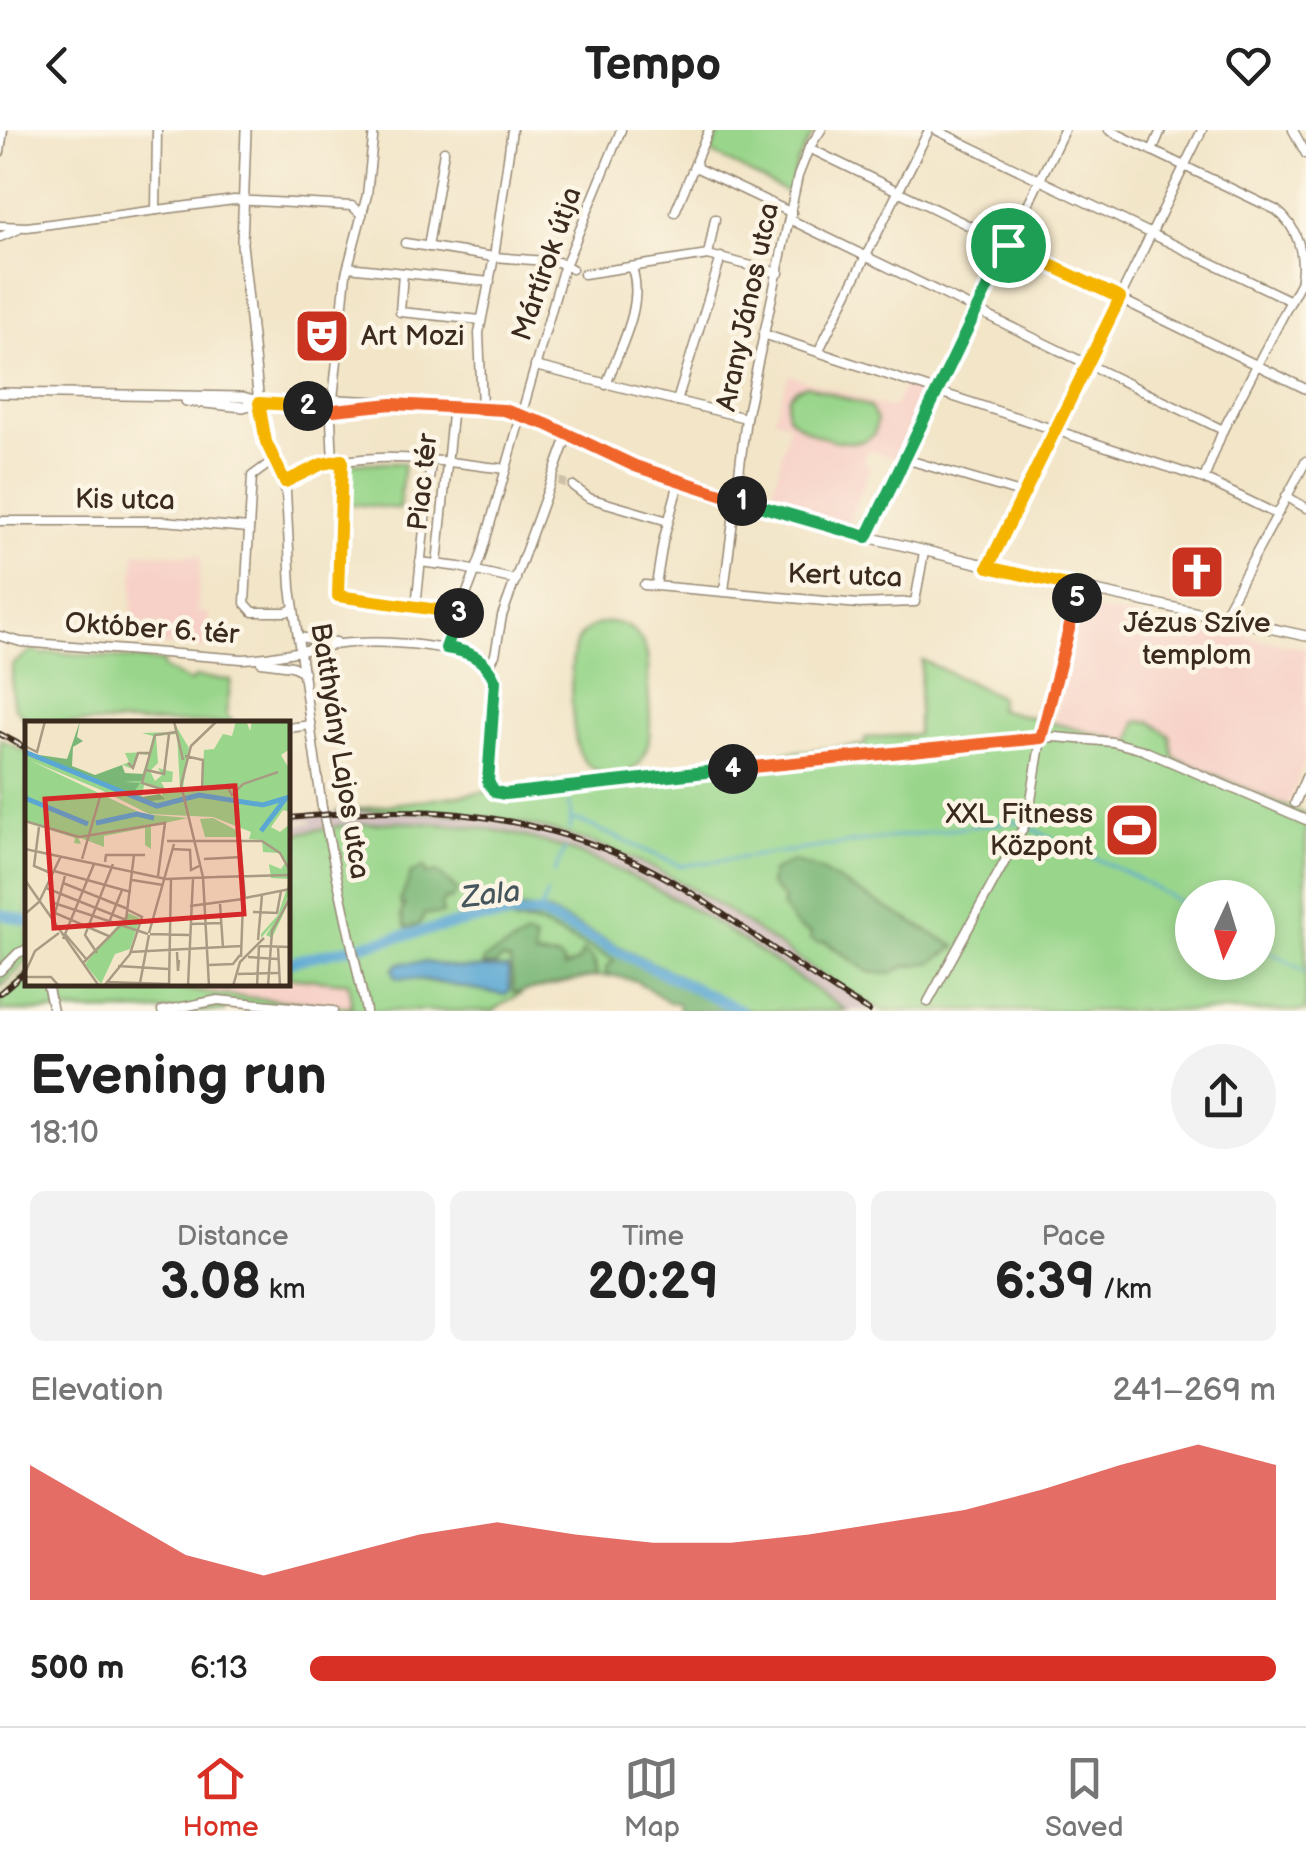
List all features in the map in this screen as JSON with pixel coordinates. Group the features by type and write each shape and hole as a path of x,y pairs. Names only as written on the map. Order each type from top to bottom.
{"main road":[{"path":"246,130 243,259 259,403"},
{"path":"246,398 256,380"},
{"path":"0,393 246,398 259,403"},
{"path":"174,398 221,406 259,403 346,410 377,404 453,405 521,414 620,460 736,500 924,552 1306,636"},
{"path":"318,406 333,400 377,404"}],"street":[{"path":"0,152 4,130"},
{"path":"156,210 157,130"},
{"path":"333,400 348,267 362,215 374,130"},
{"path":"482,407 480,320 490,282 512,130"},
{"name":"Mártírok útja","path":"446,648 476,570 535,366 621,130"},
{"path":"675,212 709,130"},
{"name":"Arany János utca","path":"736,500 746,418 798,176 821,130"},
{"path":"818,352 932,130 1291,301"},
{"path":"867,537 1064,130"},
{"path":"1109,130 1127,134 1152,151 1276,210 1292,227 1305,261 1303,276 1224,430 1204,479"},
{"path":"1152,151 1161,130"},
{"path":"988,567 1202,130"},
{"path":"1293,130 1306,154"},
{"path":"810,148 1306,389"},
{"path":"428,246 444,152"},
{"path":"696,164 867,256 1224,430"},
{"path":"0,231 243,200 352,206 362,215"},
{"path":"708,255 715,219"},
{"path":"405,243 569,267"},
{"path":"584,274 708,255 779,273"},
{"path":"678,401 721,258"},
{"path":"348,267 490,282"},
{"path":"606,385 636,305 633,269"},
{"path":"403,273 400,312 480,320"},
{"path":"764,334 1204,479 1276,514"},
{"path":"535,366 746,418"},
{"name":"Batthyány Lajos utca","path":"259,403 263,434 285,482 294,609 311,725 338,883 366,1011"},
{"name":"Piac tér","path":"437,564 453,405"},
{"path":"331,420 339,460 338,596 459,612"},
{"path":"488,667 495,655 502,616 556,480 568,434"},
{"path":"274,460 252,476 246,606 256,612 294,609"},
{"path":"285,482 339,460 430,461 506,469"},
{"path":"904,460 1024,494"},
{"name":"Piac tér","path":"416,608 430,461"},
{"path":"1221,619 1306,461"},
{"path":"656,585 680,482"},
{"path":"572,486 592,498 668,521"},
{"path":"1286,496 1306,508"},
{"path":"724,591 736,500"},
{"name":"Kis utca","path":"0,521 163,521 249,528"},
{"name":"Kert utca","path":"644,585 858,604 915,602 924,552"},
{"path":"420,562 516,580"},
{"path":"928,1002 1025,825 1041,738 1080,588"},
{"name":"Október 6. tér","path":"0,636 21,642 242,658 278,657 346,643"},
{"path":"298,637 446,648 472,655 488,667 496,691 488,782 492,790 505,794 1041,738 1127,745 1306,820"},
{"path":"242,658 289,665 304,672"},
{"path":"290,728 311,725"},
{"path":"1296,803 1306,777"},
{"path":"0,971 25,950"},
{"path":"47,986 53,1011"},
{"path":"223,1011 224,1000"},
{"path":"162,1011 204,1007 224,1000 333,1011"}],"shaded area":[{"path":"789,375 887,408 895,406 905,384 932,394 899,459 867,450 863,460 871,467 847,525 771,502 789,424 774,417"},
{"path":"135,552 201,556 197,612 209,614 207,648 160,645 161,625 131,623"},
{"path":"1089,604 1097,612 1118,612 1122,617 1132,614 1156,634 1161,621 1306,648 1306,758 1287,808 1174,757 1170,736 1131,743 1054,723 1081,611"},
{"path":"378,810 451,811 490,816 592,842 642,862 702,895 882,1011 847,1011 666,894 598,861 546,843 488,829 413,823 338,826 290,835 290,826 312,822 290,821 290,816"},
{"path":"290,977 349,983 353,1007 157,986 290,986"}],"green space":[{"path":"720,130 815,130 797,163 790,194 711,153"},
{"path":"807,385 870,407 877,420 874,434 866,440 843,442 816,435 795,422 788,415 788,400 793,392"},
{"path":"344,463 404,463 399,509 342,503"},
{"path":"611,622 633,630 645,647 650,729 644,756 637,766 611,774 593,768 580,754 574,731 571,679 578,640 592,627"},
{"path":"33,649 44,655 50,652 163,662 163,668 191,682 195,677 231,680 226,714 231,721 30,721 14,706 12,665"},
{"path":"922,660 1000,697 998,709 1131,743 1136,722 1150,721 1170,736 1174,757 1306,815 1306,1011 882,1011 702,895 615,851 525,824 479,816 384,810 335,812 739,763 739,757 865,745 865,738 917,734","holes":["819,870 955,946 932,962 904,967 891,974 869,972 811,933 784,901"]},
{"path":"0,739 25,752 25,964 0,988"},
{"path":"394,822 480,828 556,845 644,882 727,931 847,1011 751,1011 547,911 513,923 539,925 579,940 615,960 606,974 611,977 597,976 595,963 583,952 578,962 564,968 558,958 501,959 511,961 514,992 520,994 492,1011 263,1011 225,1007 224,1011 0,1011 0,1000 25,974 25,986 157,986 352,1007 348,983 290,977 290,835","holes":["424,868 446,898 406,927 401,914 406,904 400,901 410,874","425,962 457,968 507,968 510,990 505,995 405,977"]},
{"path":"792,861 819,870 956,947 932,962 904,967 891,974 869,972 825,941 810,939 811,933 790,919 782,906 784,900 770,885 772,872"},
{"path":"424,867 427,875 437,872 458,891 441,904 443,914 425,914 419,925 406,928 401,898 410,874"},
{"path":"512,910 547,911 751,1011 679,1011 678,1003 669,1002 636,981 606,974 614,960 531,921 504,921"},
{"path":"527,936 535,939 535,956 558,958 564,968 578,962 583,951 593,959 597,976 514,993 510,961 501,959 496,965 483,966 484,959"}],"water":[{"path":"425,962 457,968 508,968 510,990 505,995 396,978 393,969 399,963"}],"waterway":[{"path":"570,803 571,820"},
{"path":"570,831 571,820 580,821 680,866 1015,821 1021,824"},
{"path":"1028,827 1175,899"},
{"path":"554,873 565,849"},
{"path":"540,914 547,893"},
{"name":"Zala","path":"0,914 25,920"},
{"name":"Zala","path":"290,962 482,918 540,914 742,1011"},
{"path":"1275,955 1306,972"}],"tunnel":[{"path":"559,481 573,486"}],"railway":[{"path":"0,734 25,747"},
{"path":"290,818 373,811 438,812 512,822 584,841 685,889 869,1011"},
{"path":"0,993 25,972"}],"place":[{"name":"Art Mozi","path":"322,336"},
{"name":"Jézus Szíve templom","path":"1197,572"},
{"name":"XXL Fitness Központ","path":"1132,830"}],"route":[{"path":"1008,245 1120,298 988,567 1080,588 1041,738 495,792 488,782 495,681 478,658 446,648 459,612 340,598 336,593 342,460 322,464 285,482 263,434 259,403 334,410 377,404 504,410 546,424 656,474 867,537 1008,245"}]}
